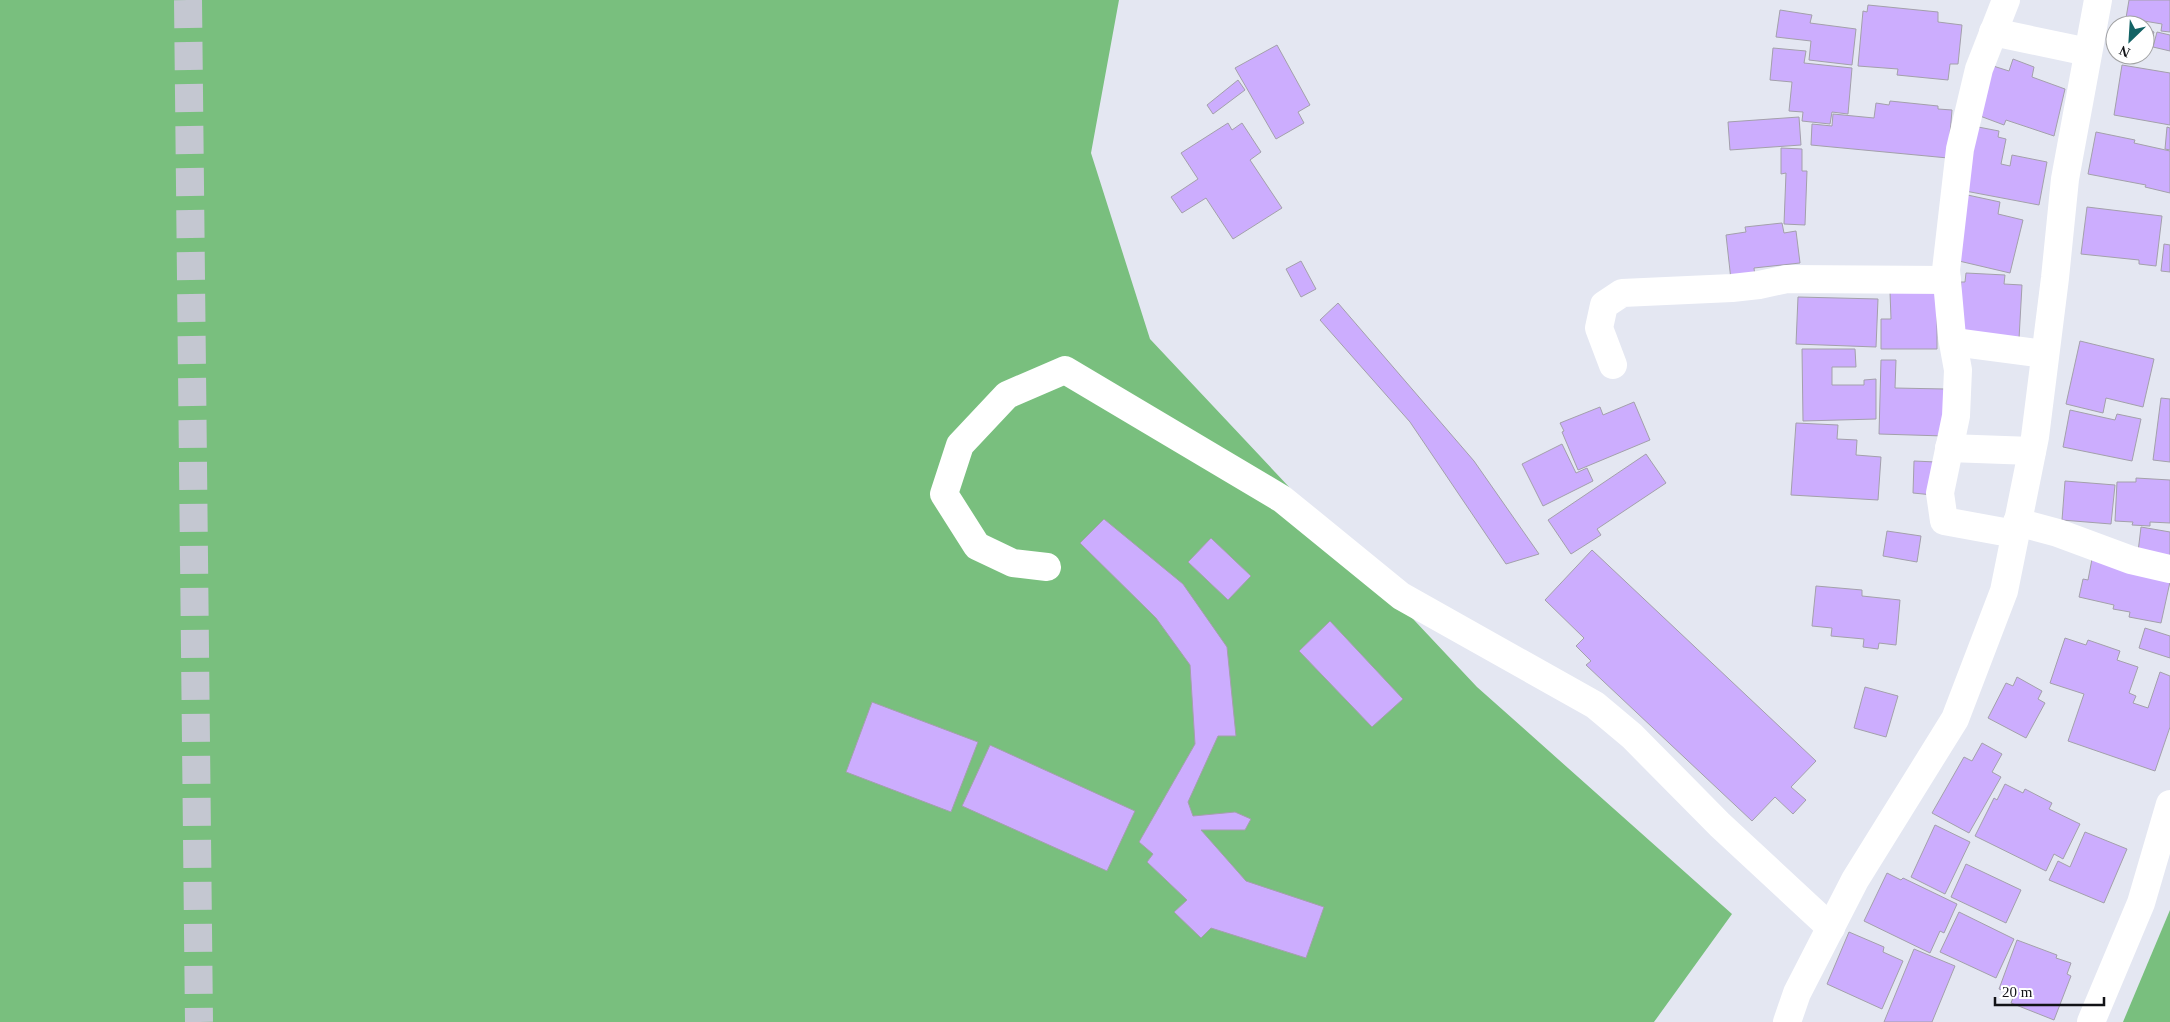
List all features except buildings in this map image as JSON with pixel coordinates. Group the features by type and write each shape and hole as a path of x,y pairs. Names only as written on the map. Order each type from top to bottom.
{"street":[{"path":"2006,0 1979,69 1960,148 1946,270 1958,379 1956,416 1940,493 1944,521 2058,533 2131,560 2170,569"},
{"path":"1787,1022 1797,993 1855,880 1955,719 2004,591 2032,451 2065,179 2098,0"},
{"path":"1993,32 2088,52"},
{"path":"1613,365 1598,328 1604,305 1622,293 1732,288 1787,279 1947,280"},
{"path":"1954,342 2045,354"},
{"path":"1047,567 1013,563 977,546 944,494 960,445 1007,395 1065,370 1282,499 1401,596 1595,705 1632,736 1720,824 1830,928"},
{"path":"1949,448 2032,451"},
{"path":"2091,1022 2141,903 2170,804"}],"green space":[{"path":"0,0 1119,0 1091,153 1150,339 1477,687 1732,914 1654,1022 0,1022"},
{"path":"2170,910 2170,1022 2123,1022"}],"tunnel":[{"path":"188,0 199,1022"}]}
